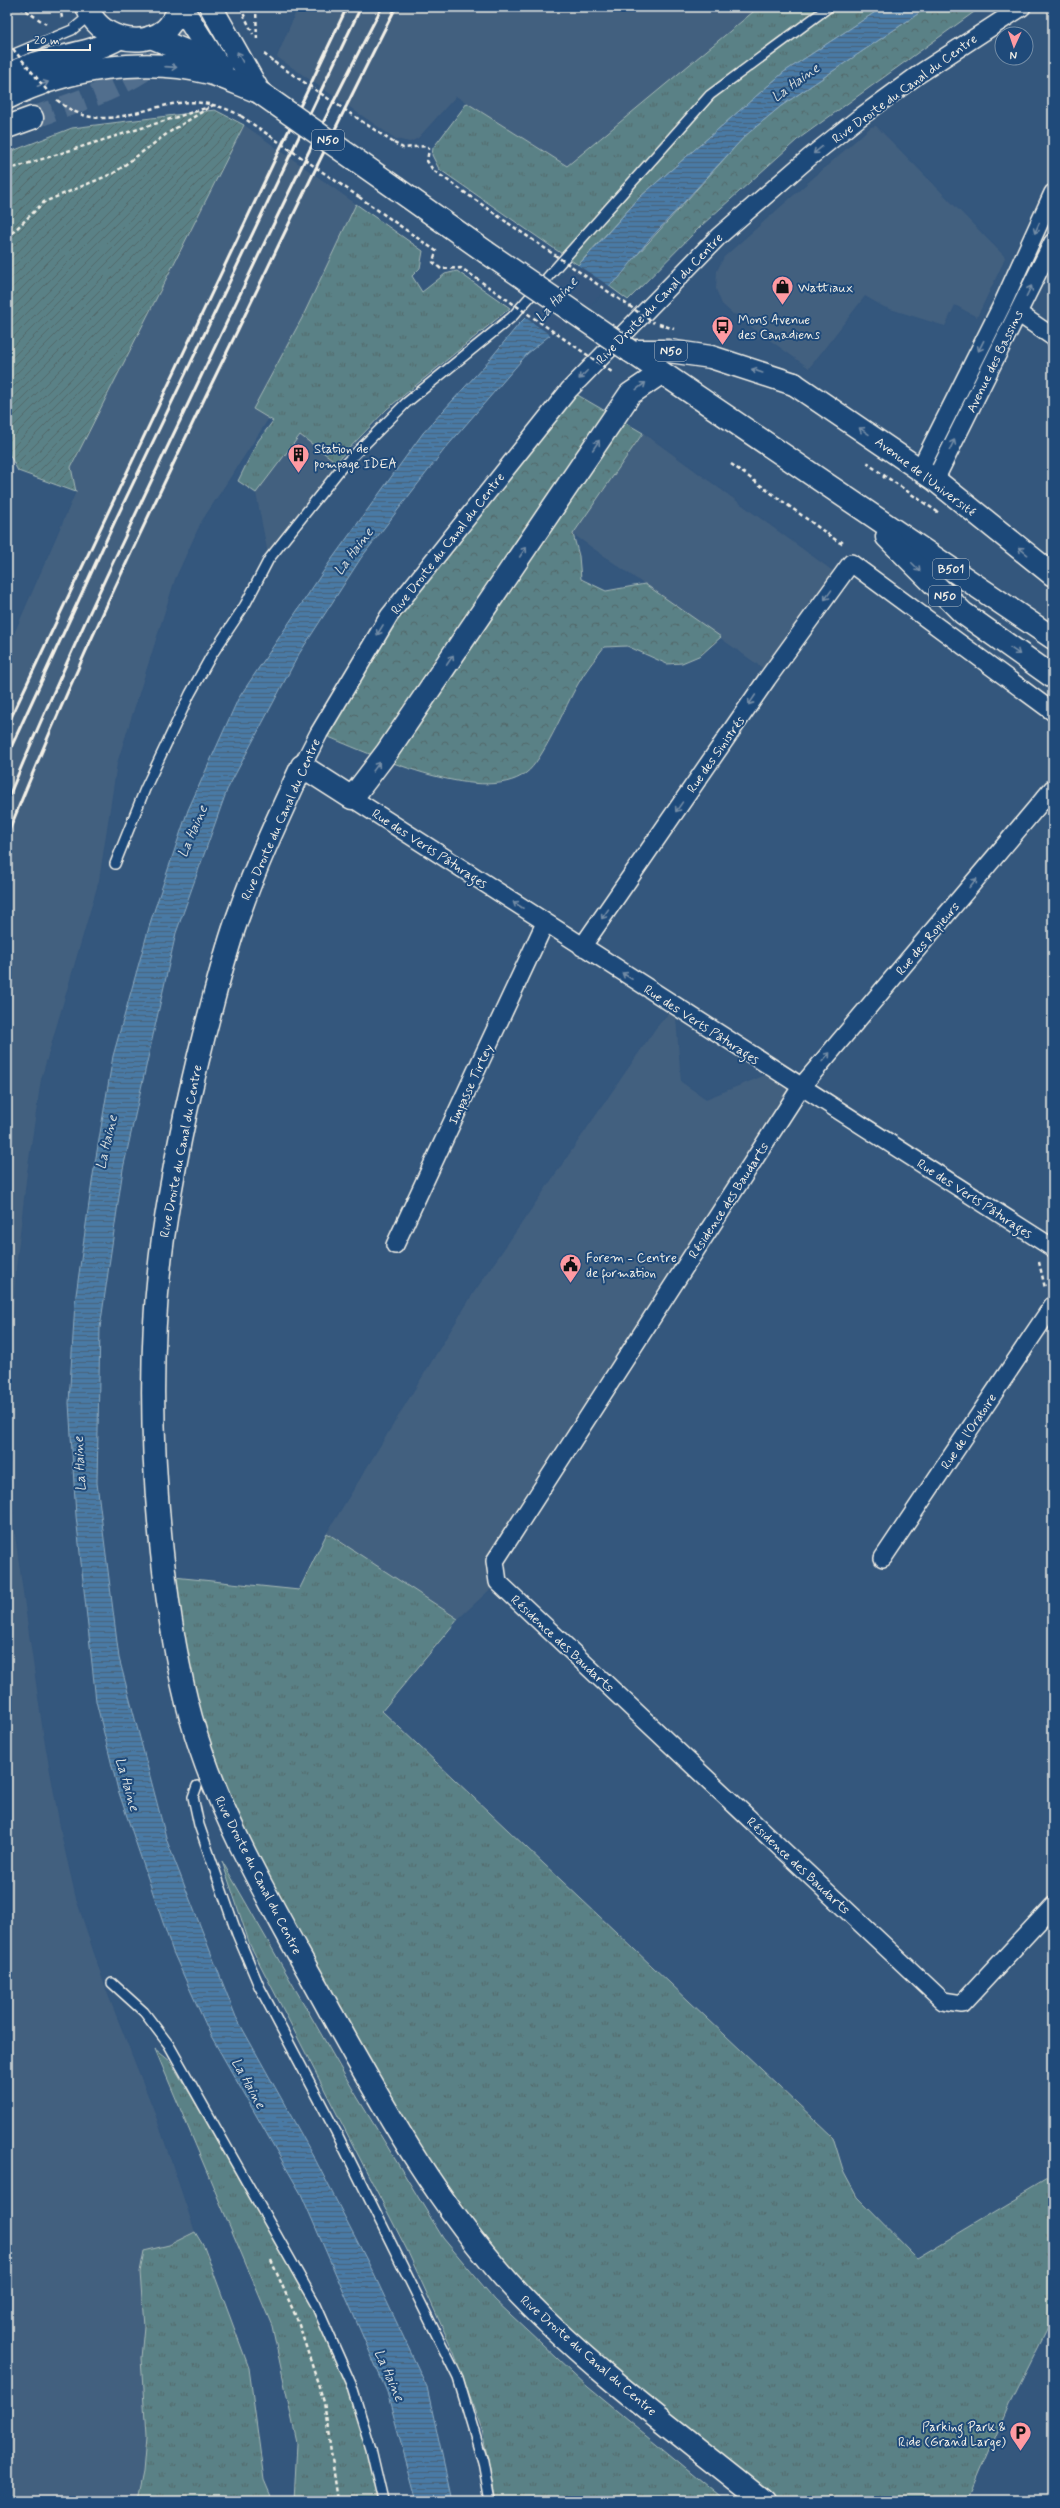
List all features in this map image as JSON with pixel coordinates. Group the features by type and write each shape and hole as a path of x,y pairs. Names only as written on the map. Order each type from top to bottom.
{"main road":[{"path":"89,11 96,24 119,38 132,40 151,37 165,29 181,7"},
{"name":"N50","path":"181,7 216,62"},
{"path":"211,7 259,92"},
{"name":"N50","path":"151,37 216,62 486,252 849,500 962,613 1053,677"},
{"path":"7,76 15,71 105,46 119,38"},
{"path":"7,98 54,80 79,73 107,68 142,66 174,66 210,74 259,92"},
{"path":"7,127 32,118"},
{"name":"Avenue de l'Université","path":"630,351 669,351 710,357 794,384 927,474 1053,575"},
{"path":"302,766 352,798 394,741 630,394 661,372"},
{"name":"B501","path":"849,500 1053,638"},
{"name":"Rive Droite du Canal du Centre","path":"302,766 268,841 239,913 189,1095 174,1170 162,1242 154,1369 154,1449 158,1518 171,1626 179,1671 192,1722 212,1780 246,1856 351,2048 444,2204 478,2247 523,2298 558,2332 763,2501"}],"street":[{"name":"Rive Droite du Canal du Centre","path":"302,766 319,733 389,616 485,493 574,385 719,236 810,157 859,118 919,74 1022,7"},
{"path":"927,474 1053,193"},
{"name":"Avenue des Bassins","path":"927,474 1018,313 1053,242"},
{"path":"1018,313 1053,337"},
{"name":"Rue des Sinistrés","path":"582,947 767,679 851,563 1053,712"},
{"name":"Rue des Ropieurs","path":"801,1087 1053,788"},
{"name":"Rue des Verts Pâturages","path":"352,798 1053,1248"},
{"name":"Impasse Tirtey","path":"395,1245 545,923"},
{"name":"Résidence des Baudarts","path":"801,1087 495,1560 498,1582 943,2001 962,2004 1053,1906"},
{"name":"Rue de l'Oratoire","path":"883,1558 1052,1307"}],"lane":[{"path":"115,864 145,789 190,694 211,656 245,605 269,559 342,467 406,403 512,317 710,95 829,7"},
{"path":"7,58 72,30 89,11"},
{"path":"197,1786 193,1797 199,1825 237,1934 259,1986 336,2132 458,2378 483,2462 490,2501"},
{"path":"112,1983 144,2012 169,2045 316,2305 351,2384 371,2449 384,2501"}],"path":[{"path":"20,7 37,20 52,26"},
{"path":"59,23 62,19 60,7"},
{"path":"243,7 244,15 264,55 394,143 403,148 427,146 429,149 427,160 433,170 654,323"},
{"path":"256,7 257,42"},
{"path":"13,49 50,94 68,110 103,119 124,117 180,103 213,105 227,108 241,116 436,251 433,262 441,269 461,268 612,372"},
{"path":"7,170 213,105"},
{"path":"7,238 44,202 114,173 168,133 213,105"},
{"path":"731,464 840,543"},
{"path":"868,464 885,476"},
{"path":"1032,1234 1052,1307"},
{"path":"270,2257 297,2319 324,2402 338,2501"}],"shaded area":[{"path":"298,7 759,7 567,166 456,96 418,138 410,142 396,139 277,57"},
{"path":"244,125 356,204 302,318 253,409 269,418 201,522 175,579 117,763 99,880 41,1079 27,1172 16,1267 10,1358 9,1444 14,1529 43,1733 62,1838 76,1899 106,1990 154,2111 195,2232 169,2245 144,2251 144,2326 141,2358 146,2437 143,2472 137,2501 7,2501 7,650 76,492 71,467"},
{"path":"876,126 1005,257 977,317 955,305 945,326 884,307 865,296 809,368 750,326 746,316 733,314 722,304 716,289 717,271 724,257 871,127"},
{"path":"643,433 841,577 771,674 573,534"},
{"path":"301,435 342,467 269,559 256,493"},
{"path":"675,1006 681,1082 706,1099 776,1071 801,1087 495,1560 498,1582 458,1619 327,1533 473,1294 656,1028"}],"green space":[{"path":"759,7 883,7 784,72 640,197 578,265 439,169 432,155 433,148 467,103 567,166"},
{"path":"928,7 981,7 797,140 702,225 628,300 609,286 745,136 781,106"},
{"path":"215,110 244,125 71,467 76,492 18,471 7,450 7,153 72,128"},
{"path":"356,204 423,251 420,268 412,276 422,292 445,274 457,271 510,308 387,409 336,462 300,435 256,493 238,481 258,441 273,421 253,409 302,318"},
{"path":"569,390 643,433 573,534 579,556 581,579 606,591 645,584 721,637 701,655 682,663 667,664 627,646 604,647 581,679 547,745 533,767 526,773 506,782 481,784 453,780 423,773 393,763 319,733 389,616"},
{"path":"327,1533 458,1619 382,1711 833,2137 844,2173 857,2197 917,2258 1053,2177 1053,2317 1009,2405 968,2501 763,2501 478,2247 229,1819 164,1576 299,1590"},
{"path":"222,1861 356,2095 443,2238 495,2300 588,2387 726,2501 496,2501 482,2430 454,2353 407,2250 250,1945"},
{"path":"155,2049 170,2061 266,2218 336,2352 372,2455 380,2501 294,2501 297,2443 272,2326"},
{"path":"195,2232 204,2247 249,2368 264,2480 273,2501 137,2501 143,2472 146,2437 141,2358 144,2326 140,2272 144,2251 169,2245"}],"water":[{"name":"La Haine","path":"883,7 928,7 781,106 745,136 648,241 619,278 527,354 444,450 361,558 299,654 227,790 176,933 123,1169 100,1328 97,1483 119,1658 167,1841 236,2017 315,2159 372,2270 427,2387 452,2501 417,2501 387,2392 301,2194 211,2036 173,1952 118,1790 96,1701 76,1516 69,1403 75,1302 93,1175 113,1056 151,920 188,810 238,699 329,563 423,433 485,365 519,324 588,255 640,197 784,72"}],"pier":[{"path":"576,264 611,287 552,336 523,316"}],"tunnel":[{"path":"32,118 105,91 150,66 169,50 186,30 199,7"}],"railway":[{"path":"7,726 347,7"},
{"path":"7,756 115,521 361,7"},
{"path":"7,801 71,652 94,603 282,206 382,7"},
{"path":"7,836 54,722 131,554 302,196 396,7"}],"place":[{"name":"Wattiaux","path":"782,306"},
{"name":"Mons Avenue des Canadiens","path":"723,346"},
{"name":"Station de pompage IDEA","path":"298,474"},
{"name":"Forem - Centre de formation","path":"570,1284"},
{"name":"Parking Park & Ride (Grand Large)","path":"1021,2452"}]}
